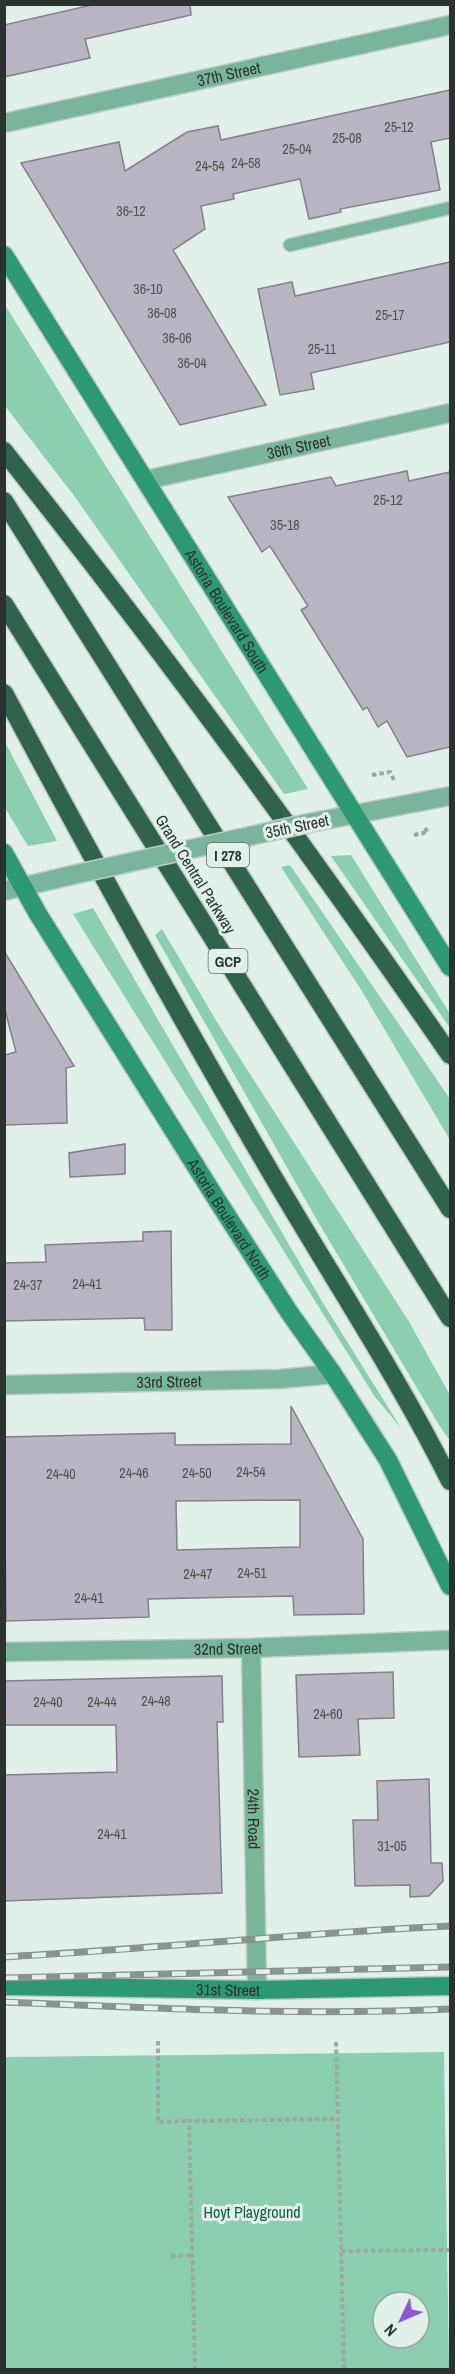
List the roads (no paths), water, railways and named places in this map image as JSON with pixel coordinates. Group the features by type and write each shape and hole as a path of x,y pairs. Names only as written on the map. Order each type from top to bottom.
{"highway":[{"path":"4,451 250,772 450,1055"},
{"name":"I 278","path":"4,501 450,1209"},
{"name":"Grand Central Parkway","path":"4,604 450,1318"},
{"path":"4,693 77,831 228,1097 396,1382 450,1481"}],"main road":[{"name":"Astoria Boulevard South","path":"4,255 450,967"},
{"name":"Astoria Boulevard North","path":"4,853 44,924 265,1275 333,1374 388,1460 450,1586"},
{"name":"31st Street","path":"4,1986 257,1990 450,1986"}],"street":[{"name":"37th Street","path":"4,123 450,25"},
{"name":"36th Street","path":"146,480 450,413"},
{"name":"35th Street","path":"4,891 309,823 450,796"},
{"name":"33rd Street","path":"4,1385 280,1379 333,1374"},
{"name":"32nd Street","path":"4,1652 251,1648 450,1640"},
{"name":"24th Road","path":"251,1648 257,1990"}],"lane":[{"path":"290,245 450,208"}],"railway":[{"path":"4,1957 450,1926"},
{"path":"4,1978 450,1967"},
{"path":"4,2002 171,2009 338,2012 450,2009"}],"park label":[{"name":"Hoyt Playground","path":"252,2212"}]}
